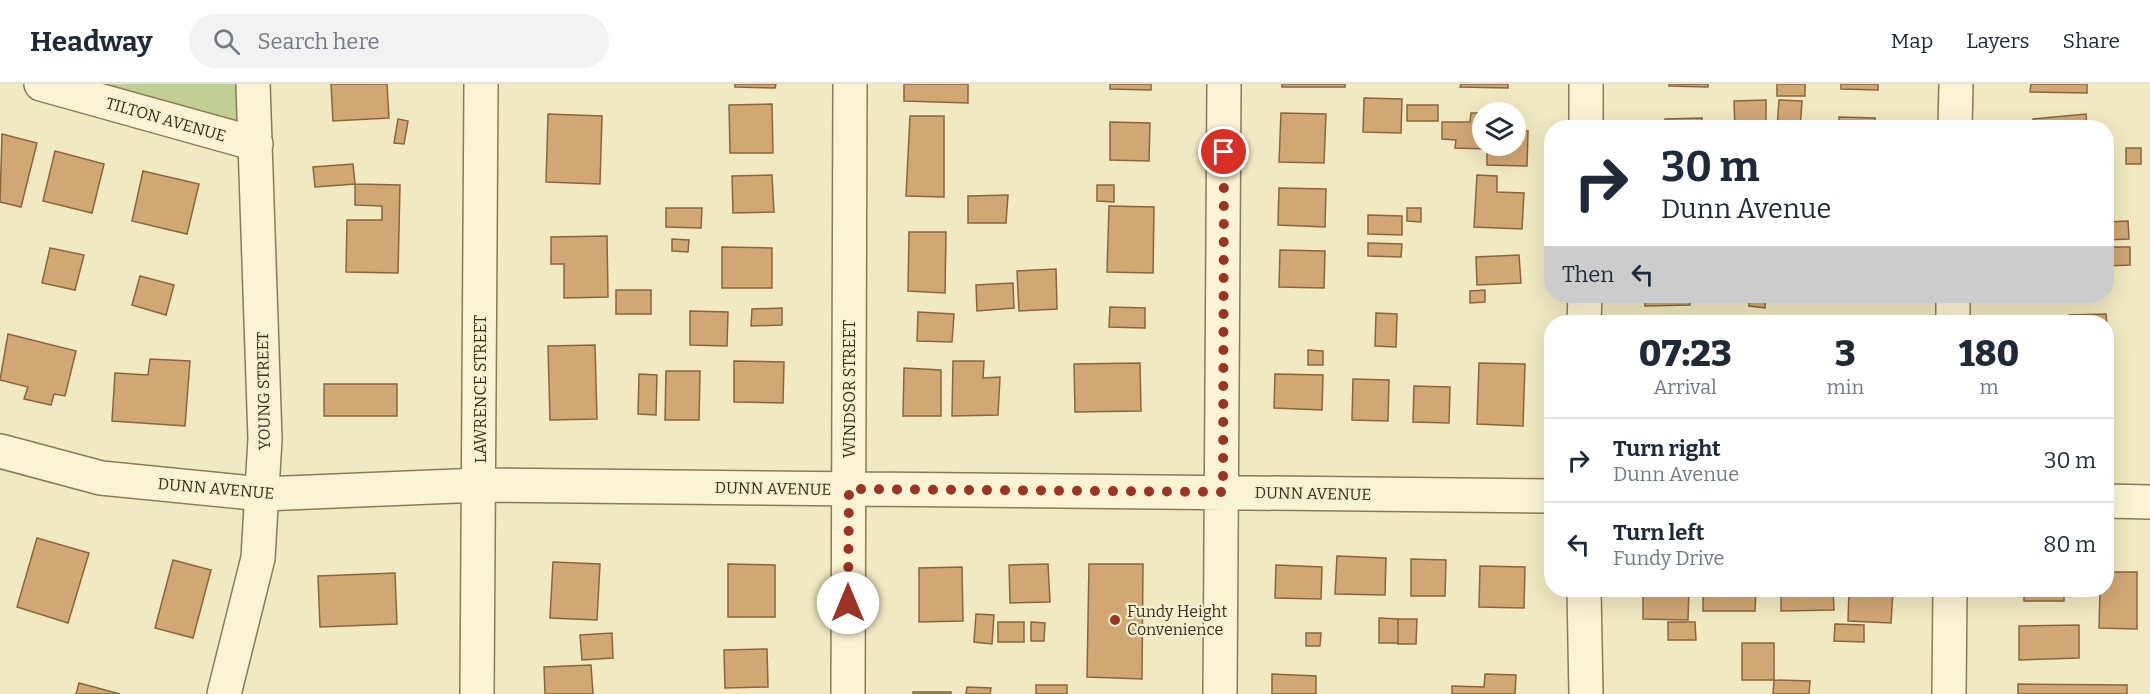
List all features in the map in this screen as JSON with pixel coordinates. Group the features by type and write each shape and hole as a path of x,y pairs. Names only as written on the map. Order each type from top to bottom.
{"street":[{"name":"TILTON AVENUE","path":"41,84 256,144"},
{"name":"YOUNG STREET","path":"224,694 258,558 263,494 265,439 254,84"},
{"name":"LAWRENCE STREET","path":"477,694 481,84"},
{"name":"WINDSOR STREET","path":"848,694 850,84"},
{"path":"1220,694 1224,84"},
{"path":"1586,84 1586,120"},
{"path":"1955,120 1956,84"},
{"name":"DUNN AVENUE","path":"0,451 101,478 263,494 480,485 1544,496"},
{"path":"2114,501 2150,502"},
{"path":"1584,597 1586,694"},
{"path":"1949,694 1950,597"}],"green space":[{"path":"41,84 253,84 256,144"}],"building":[{"path":"331,84 387,84 389,118 333,121"},
{"path":"735,84 776,84 775,88 735,87"},
{"path":"904,84 968,84 968,103 904,101"},
{"path":"1110,84 1151,84 1151,90 1110,89"},
{"path":"1282,84 1345,84 1345,87 1282,87"},
{"path":"1461,84 1508,84 1508,88 1460,87"},
{"path":"1669,84 1708,84 1708,87 1669,86"},
{"path":"1777,84 1805,84 1805,96 1777,96"},
{"path":"1841,84 1878,84 1878,90 1841,89"},
{"path":"2031,84 2087,84 2087,93 2030,92"},
{"path":"1364,98 1402,99 1401,133 1363,132"},
{"path":"1766,100 1766,120 1735,120 1734,101"},
{"path":"1779,100 1802,101 1801,120 1778,120"},
{"path":"772,104 773,153 730,153 729,105"},
{"path":"1407,105 1438,105 1438,121 1407,121"},
{"path":"1281,113 1326,114 1324,163 1279,162"},
{"path":"1472,113 1472,149 1455,148 1456,140 1442,139 1442,122 1470,122"},
{"path":"548,114 602,116 600,184 546,182"},
{"path":"2086,114 2086,120 2033,120"},
{"path":"910,116 944,116 944,197 906,196"},
{"path":"1839,117 1875,118 1875,120 1839,120"},
{"path":"1702,118 1702,120 1665,120"},
{"path":"398,119 408,121 404,144 394,143"},
{"path":"1110,122 1150,123 1149,161 1110,160"},
{"path":"1526,131 1528,131 1527,166 1487,165 1487,156 1526,156"},
{"path":"2,134 37,143 21,207 0,202"},
{"path":"2126,148 2141,148 2141,164 2126,164"},
{"path":"55,151 104,164 92,213 43,201"},
{"path":"353,164 355,184 315,187 313,167"},
{"path":"143,171 199,184 187,234 132,221"},
{"path":"772,175 774,212 733,213 732,176"},
{"path":"1477,175 1497,176 1497,192 1524,193 1522,229 1474,227"},
{"path":"355,184 400,185 398,273 346,272 347,220 382,220 382,206 355,205"},
{"path":"1097,185 1114,185 1114,202 1097,201"},
{"path":"1279,188 1326,189 1325,227 1278,225"},
{"path":"1008,195 1006,223 968,223 968,196"},
{"path":"1109,206 1154,207 1153,273 1107,272"},
{"path":"666,208 702,208 701,228 666,227"},
{"path":"1407,208 1421,208 1421,222 1407,221"},
{"path":"1368,215 1402,216 1402,235 1368,234"},
{"path":"2128,221 2129,239 2114,240 2114,222"},
{"path":"909,232 946,232 945,293 908,291"},
{"path":"607,236 608,297 564,298 564,264 551,264 551,237"},
{"path":"672,239 689,240 688,252 672,251"},
{"path":"1368,243 1402,244 1401,257 1368,256"},
{"path":"722,247 772,248 772,288 722,288"},
{"path":"2114,247 2130,247 2130,265 2114,266"},
{"path":"50,248 84,255 75,290 42,283"},
{"path":"1280,250 1325,251 1324,288 1279,287"},
{"path":"1519,255 1521,283 1477,285 1476,257"},
{"path":"1056,269 1057,309 1019,311 1017,271"},
{"path":"140,276 174,285 166,315 132,305"},
{"path":"1013,283 1014,308 977,311 976,285"},
{"path":"616,290 651,290 651,314 616,314"},
{"path":"1485,290 1485,302 1470,303 1470,291"},
{"path":"1645,303 1690,303 1690,305 1645,306"},
{"path":"1749,303 1765,303 1765,308 1749,306"},
{"path":"1110,307 1145,308 1145,328 1109,327"},
{"path":"782,308 782,325 751,326 752,309"},
{"path":"690,311 728,312 727,346 690,345"},
{"path":"918,312 954,314 952,342 917,341"},
{"path":"1376,313 1397,314 1396,347 1375,346"},
{"path":"8,334 76,351 65,396 54,394 51,405 24,399 28,387 0,380"},
{"path":"595,345 597,419 550,420 548,346"},
{"path":"1308,350 1323,351 1323,365 1308,365"},
{"path":"150,359 190,361 185,426 112,421 115,373 148,375"},
{"path":"734,361 784,362 783,403 734,402"},
{"path":"953,361 984,361 983,378 1000,377 998,415 952,416"},
{"path":"1140,363 1141,411 1075,412 1074,364"},
{"path":"1479,363 1525,364 1523,426 1477,424"},
{"path":"904,368 941,370 941,416 903,416"},
{"path":"666,371 700,371 699,420 665,420"},
{"path":"639,374 657,375 656,415 638,414"},
{"path":"1275,374 1323,375 1322,410 1274,408"},
{"path":"1353,379 1389,380 1388,421 1352,420"},
{"path":"324,384 397,384 397,416 324,416"},
{"path":"1414,386 1450,387 1449,423 1413,422"},
{"path":"37,538 89,553 68,623 17,607"},
{"path":"1337,556 1386,558 1385,595 1335,594"},
{"path":"1411,559 1446,560 1445,596 1411,596"},
{"path":"173,560 211,570 193,638 155,628"},
{"path":"553,562 600,564 597,620 550,618"},
{"path":"728,564 775,565 775,617 728,617"},
{"path":"1048,564 1050,602 1010,603 1009,565"},
{"name":"Fundy Height Convenience","path":"1089,564 1143,564 1142,679 1087,677"},
{"path":"1276,565 1322,567 1321,599 1275,598"},
{"path":"1480,566 1525,567 1524,608 1479,607"},
{"path":"962,567 963,621 919,622 919,568"},
{"path":"2114,572 2137,572 2137,629 2099,628 2100,597 2114,597"},
{"path":"395,573 397,624 320,627 318,576"},
{"path":"1643,597 1689,597 1688,620 1643,619"},
{"path":"1703,597 1756,597 1755,611 1703,611"},
{"path":"1781,597 1833,597 1834,610 1781,611"},
{"path":"1849,597 1893,597 1891,623 1848,621"},
{"path":"2024,597 2064,597 2064,601 2024,601"},
{"path":"976,614 994,615 992,644 974,642"},
{"path":"1379,618 1398,619 1398,643 1379,643"},
{"path":"1398,619 1417,619 1416,644 1398,644"},
{"path":"998,622 1024,622 1024,642 998,642"},
{"path":"1031,622 1045,623 1044,641 1031,641"},
{"path":"1668,622 1695,622 1696,640 1668,640"},
{"path":"1835,624 1864,625 1864,642 1834,641"},
{"path":"2079,625 2079,658 2019,660 2019,626"},
{"path":"612,633 613,658 582,660 580,635"},
{"path":"1306,633 1321,633 1320,646 1306,646"},
{"path":"1742,643 1774,643 1774,680 1742,680"},
{"path":"767,649 768,687 725,688 724,650"},
{"path":"591,665 593,694 545,694 544,667"},
{"path":"1272,674 1316,676 1316,694 1272,694"},
{"path":"1485,674 1516,675 1515,694 1452,694 1452,686 1484,687"},
{"path":"1774,680 1810,681 1809,694 1773,694"},
{"path":"79,683 120,694 76,694"},
{"path":"2018,684 2127,685 2127,694 2018,694"},
{"path":"1036,685 1067,685 1067,694 1036,694"},
{"path":"967,687 991,688 990,694 966,694"},
{"path":"913,692 951,692 951,694 913,694"}],"place":[{"name":"Fundy Height Convenience","path":"1115,620"}],"route":[{"path":"848,603 849,489 1223,492 1224,152"}]}
